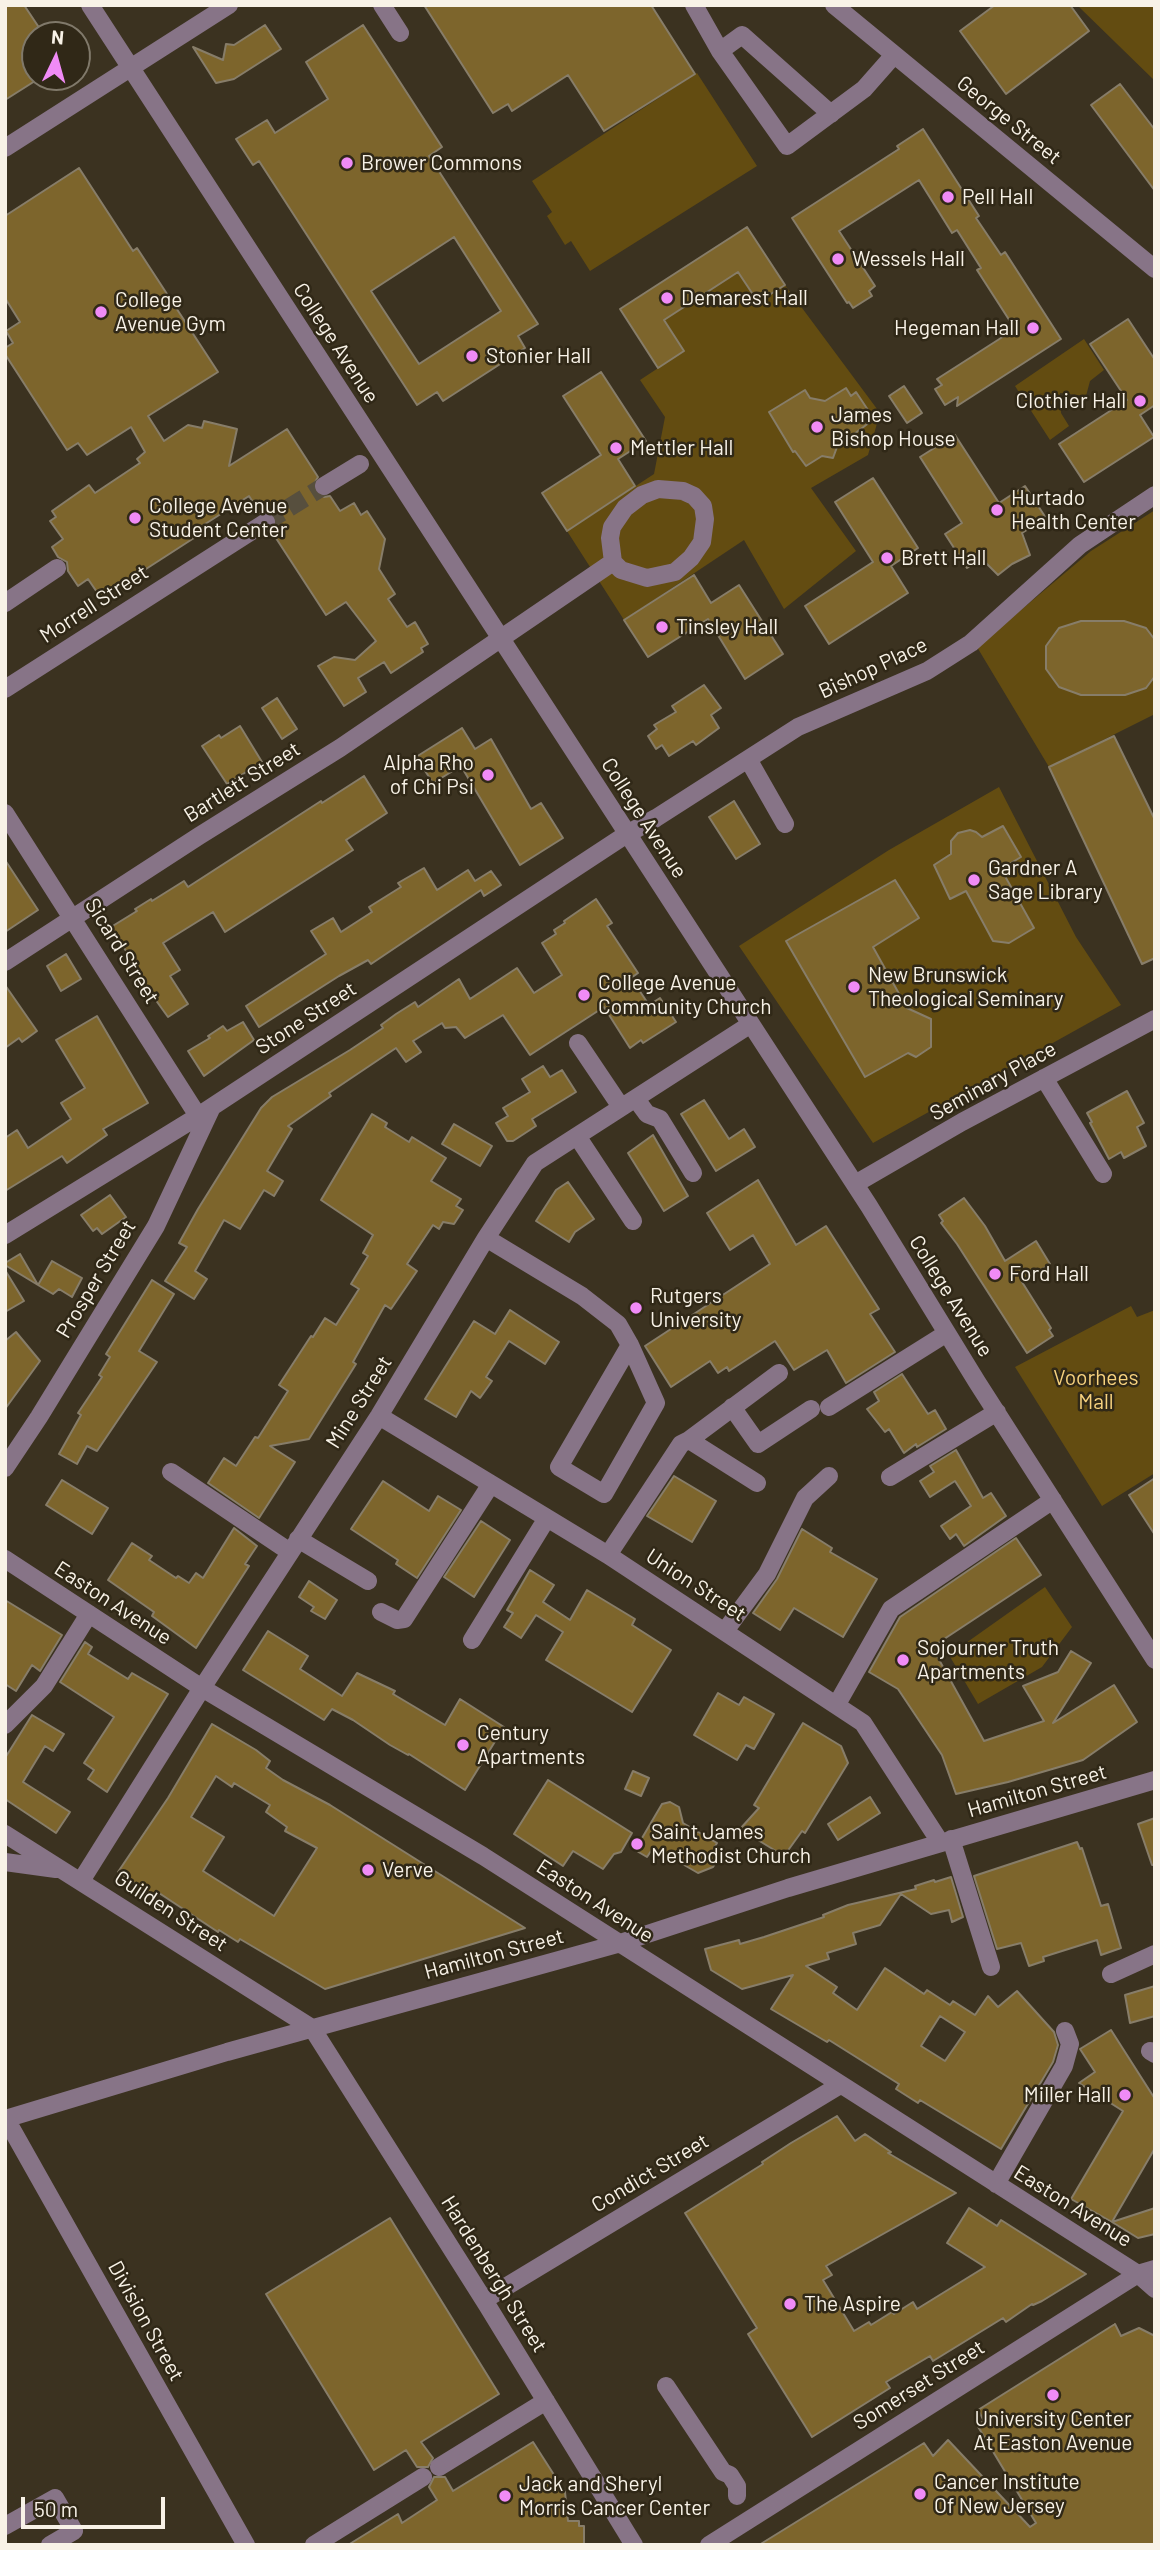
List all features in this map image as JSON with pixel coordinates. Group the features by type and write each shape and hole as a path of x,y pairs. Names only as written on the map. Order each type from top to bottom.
{"street":[{"name":"College Avenue","path":"90,5 855,1184 947,1334 1155,1660"},
{"path":"5,148 229,5"},
{"path":"382,5 400,33"},
{"path":"694,5 720,51 787,146 864,89 894,55"},
{"name":"George Street","path":"834,5 1155,269"},
{"path":"720,51 742,35 831,114"},
{"path":"324,486 360,464"},
{"path":"658,489 682,491 694,496 703,506 705,533 702,542 691,558 675,572 647,578 621,570 613,562 610,538 612,527 625,508 642,495 658,489"},
{"name":"Bishop Place","path":"628,834 798,727 927,671 971,643 1080,545 1155,495"},
{"name":"Morrell Street","path":"5,689 266,522"},
{"name":"Bartlett Street","path":"5,962 340,748 613,562"},
{"path":"5,603 57,568"},
{"path":"748,760 785,824"},
{"name":"Sicard Street","path":"5,813 205,1111"},
{"name":"Stone Street","path":"5,1235 205,1111 628,834"},
{"name":"Seminary Place","path":"855,1184 1155,1019"},
{"name":"Mine Street","path":"81,1881 202,1688 379,1416 534,1163 751,1024"},
{"path":"578,1043 629,1103 660,1119 693,1172"},
{"path":"1044,1079 1104,1174"},
{"name":"Prosper Street","path":"5,1468 156,1226 205,1111"},
{"path":"577,1136 633,1221"},
{"path":"486,1238 582,1296 618,1324 630,1345 656,1403 604,1494 559,1467 630,1345"},
{"path":"732,1407 758,1444 947,1334"},
{"path":"608,1555 681,1444 779,1373"},
{"path":"890,1477 998,1412"},
{"name":"Union Street","path":"379,1416 608,1555 863,1723 945,1841 991,1967"},
{"path":"689,1440 757,1483"},
{"path":"171,1472 294,1546 368,1581"},
{"path":"725,1631 767,1574 806,1499 829,1475"},
{"path":"381,1612 397,1620 404,1619 491,1484"},
{"path":"837,1704 891,1609 1053,1500"},
{"path":"472,1640 547,1518"},
{"name":"Easton Avenue","path":"5,1559 202,1688 483,1856 996,2184 1146,2272 1155,2289"},
{"path":"5,1726 44,1686 89,1614"},
{"name":"Hamilton Street","path":"6,2119 312,2028 617,1944 945,1841 1155,1780"},
{"name":"Guilden Street","path":"5,1834 312,2028"},
{"path":"5,1862 63,1870"},
{"path":"1111,1974 1155,1954"},
{"name":"Hardenbergh Street","path":"312,2028 484,2300 634,2545"},
{"path":"996,2184 1064,2066 1070,2044 1065,2031"},
{"name":"Condict Street","path":"484,2300 840,2085"},
{"name":"Division Street","path":"6,2119 246,2545"},
{"name":"Somerset Street","path":"709,2545 1146,2272"},
{"path":"666,2386 723,2472 722,2479 728,2492 737,2496 751,2518"},
{"path":"439,2467 545,2401"},
{"path":"314,2545 423,2477"},
{"path":"5,2526 55,2498 74,2531 50,2545"}],"green space":[{"path":"1077,5 1155,5 1155,81"},
{"path":"697,73 757,166 590,271 571,241 565,245 547,216 552,212 532,181"},
{"path":"738,272 758,302 785,285 880,413 868,455 811,488 856,551 784,609 744,540 624,620 567,531 654,474 665,417 640,380 684,351 664,320"},
{"path":"1084,339 1104,370 1090,381 1086,396 1060,393 1061,413 1069,426 1050,440 1015,386"},
{"path":"1155,510 1155,714 1049,767 977,647 1091,551"},
{"path":"999,787 1076,937 1121,1005 873,1143 739,946 889,850"},
{"name":"Voorhees Mall","path":"1131,1306 1137,1317 1155,1310 1155,1473 1102,1506 1015,1367"},
{"path":"1045,1587 1072,1627 1042,1667 978,1704 949,1655"}],"building":[{"path":"5,5 24,5 35,21 21,21 21,90 5,100"},
{"path":"424,5 651,5 695,74 604,131 568,75 512,111 508,104 493,113"},
{"path":"995,5 1070,5 1089,31 1006,94 960,31"},
{"path":"265,25 281,49 234,79 216,83 193,47 223,60 226,44 234,45"},
{"name":"Brower Commons","path":"363,25 442,147 429,156 538,324 518,336 525,348 443,401 437,392 417,405 259,161 253,165 236,139 267,120 275,133 328,99 306,62","holes":["454,237 501,311 419,364 371,291"]},
{"path":"1120,84 1155,130 1155,191 1091,105"},
{"path":"923,129 979,216 976,218 1001,255 1005,252 1061,339 957,406 958,397 945,405 935,389 942,385 937,379 1015,329 977,270 981,268 957,230 952,233 919,180 839,231 875,286 869,291 872,296 853,308 847,303 792,218 899,149 897,146"},
{"path":"79,168 133,251 137,248 218,372 148,416 164,441 188,425 202,428 204,421 237,429 229,466 287,429 318,477 313,486 315,492 324,497 330,496 340,511 354,503 361,515 367,511 385,539 379,569 395,594 388,599 407,627 415,622 428,644 421,648 423,652 391,673 384,662 358,678 366,692 344,706 318,666 334,657 355,660 376,641 346,602 326,615 272,532 277,522 275,515 266,511 260,513 249,496 191,533 194,538 101,598 88,579 78,586 68,571 67,562 58,557 52,547 63,539 50,521 56,517 52,511 89,485 95,493 140,463 137,459 145,452 131,427 87,455 78,443 67,450 5,354 5,348 13,343 6,331 20,322 5,298 5,216"},
{"name":"Demarest Hall","path":"747,227 785,285 758,302 738,272 664,320 684,351 658,368 620,309"},
{"name":"Clothier Hall","path":"1128,319 1155,360 1155,405 1140,415 1154,437 1084,482 1059,444 1127,400 1090,344"},
{"name":"Mettler Hall","path":"601,372 646,441 618,459 635,486 567,531 542,493 601,455 563,396"},
{"path":"904,386 922,413 907,423 889,396"},
{"name":"James Bishop House","path":"846,388 851,396 856,392 874,419 837,447 833,458 822,456 806,466 795,451 793,452 769,412 805,390 810,398 825,401"},
{"name":"Hurtado Health Center","path":"955,435 999,503 1025,486 1046,518 1022,533 1030,555 998,575 982,559 967,568 945,534 962,523 920,457"},
{"name":"Brett Hall","path":"873,478 918,548 891,566 908,593 829,644 805,606 873,562 835,502"},
{"name":"Tinsley Hall","path":"694,575 711,603 739,585 783,654 745,679 708,619 648,657 624,620"},
{"path":"1081,621 1124,621 1146,628 1155,640 1155,676 1146,688 1125,695 1081,695 1059,687 1046,669 1046,646 1059,628"},
{"path":"704,685 721,708 711,715 719,728 696,745 693,741 669,756 662,745 656,749 648,736 657,729 654,725 676,712 672,706"},
{"path":"277,698 297,729 282,739 262,708"},
{"path":"240,726 262,762 227,784 202,746"},
{"path":"462,728 475,749 491,739 531,809 541,803 563,838 520,865 461,766 433,783 416,757"},
{"path":"1114,736 1155,820 1155,958 1142,964 1049,767"},
{"path":"364,776 387,813 346,840 353,850 225,932 213,912 163,943 180,970 170,976 188,1004 168,1017 139,977 141,975 111,927 137,911 135,909 184,881 188,887"},
{"path":"734,801 760,844 736,859 709,817"},
{"name":"Gardner A Sage Library","path":"1003,826 1021,857 1001,869 1034,928 1009,943 993,941 966,891 950,899 934,865 951,854 951,841 958,833 970,830 982,837"},
{"path":"5,860 38,910 5,932"},
{"path":"424,868 437,890 468,870 475,881 491,871 501,885 484,896 481,890 371,964 368,960 339,976 259,1027 246,1006 326,954 311,931 333,918 341,932 372,912 369,907 401,887 398,883"},
{"name":"New Brunswick Theological Seminary","path":"895,880 919,918 873,947 907,1008 931,1019 931,1047 916,1057 908,1053 865,1077 786,941"},
{"path":"596,899 612,923 607,926 638,973 631,978 649,1005 660,998 676,1022 630,1048 604,1007 530,1055 503,1015 465,1038 456,1027 445,1028 442,1023 413,1041 421,1052 406,1062 396,1048 329,1093 331,1096 288,1126 292,1129 267,1171 283,1181 274,1196 264,1190 240,1229 224,1220 195,1271 207,1279 194,1299 165,1281 187,1247 179,1243 198,1209 261,1108 272,1097 350,1050 415,1002 418,1007 459,979 470,999 517,968 534,993 562,975 542,943 556,934 554,930 565,923 564,921"},
{"path":"66,954 81,979 61,991 47,966"},
{"path":"5,985 37,1031 22,1042 19,1038 5,1048"},
{"path":"97,1016 148,1103 103,1129 107,1135 67,1163 62,1156 5,1191 5,1138 17,1130 28,1148 71,1119 61,1103 85,1088 56,1040"},
{"path":"243,1022 254,1040 204,1076 188,1051 210,1038 208,1036 223,1026 227,1031"},
{"path":"543,1066 550,1077 562,1070 576,1092 532,1119 536,1126 513,1141 507,1141 496,1123 508,1116 503,1108 530,1092 522,1079"},
{"path":"1127,1091 1144,1123 1137,1127 1146,1146 1124,1158 1121,1152 1109,1159 1087,1113"},
{"path":"704,1100 729,1139 744,1129 755,1147 716,1171 681,1114"},
{"path":"372,1114 387,1123 385,1127 409,1142 412,1137 446,1158 431,1181 461,1199 456,1206 463,1210 454,1224 443,1222 439,1229 433,1225 407,1264 417,1271 391,1309 385,1305 353,1362 356,1364 309,1439 270,1446 295,1462 259,1518 208,1483 224,1458 236,1466 255,1437 258,1438 288,1391 279,1385 311,1336 313,1337 325,1318 336,1325 359,1289 351,1284 368,1256 363,1253 373,1235 321,1200"},
{"path":"454,1124 492,1146 480,1166 442,1144"},
{"path":"653,1135 688,1196 664,1211 628,1153"},
{"path":"758,1180 796,1245 826,1226 879,1309 870,1314 895,1352 846,1383 827,1350 794,1370 775,1341 729,1371 727,1367 718,1373 710,1361 671,1387 645,1346 770,1264 753,1235 730,1250 707,1213"},
{"path":"568,1182 594,1219 575,1232 569,1242 536,1221 556,1190"},
{"path":"110,1195 126,1217 102,1234 97,1228 93,1231 81,1215"},
{"name":"Ford Hall","path":"964,1198 985,1226 1005,1261 1036,1241 1050,1264 1022,1282 1051,1328 1049,1330 1053,1336 1027,1353 941,1223 943,1221 939,1215"},
{"path":"20,1254 38,1285 5,1265"},
{"path":"52,1261 82,1278 72,1297 59,1289 53,1294 38,1285"},
{"path":"5,1270 24,1301 5,1312"},
{"path":"152,1280 174,1294 139,1351 157,1362 97,1451 87,1446 77,1464 59,1454 81,1415 78,1413 102,1377 99,1375 110,1357 106,1354"},
{"path":"510,1310 559,1342 545,1364 509,1341 486,1377 492,1381 480,1398 471,1391 456,1417 425,1399 474,1321 495,1334"},
{"path":"16,1332 40,1361 5,1409 5,1341"},
{"path":"902,1374 928,1414 935,1410 946,1429 904,1453 889,1429 885,1432 867,1409 879,1401 874,1392"},
{"path":"956,1450 983,1498 991,1493 1006,1516 964,1546 956,1534 950,1539 941,1526 971,1506 955,1481 930,1497 920,1481 934,1472 930,1466"},
{"path":"674,1476 716,1501 692,1542 647,1516"},
{"path":"1155,1478 1155,1535 1129,1495"},
{"path":"62,1480 108,1508 92,1534 46,1505"},
{"path":"383,1481 429,1511 438,1496 461,1510 417,1578 396,1564 398,1560 351,1529"},
{"path":"481,1521 510,1540 474,1597 444,1577"},
{"path":"234,1528 257,1546 245,1564 249,1566 196,1648 152,1616 154,1612 108,1580 132,1543 152,1556 149,1560 176,1578 178,1576 189,1583 196,1573 203,1578"},
{"path":"802,1529 832,1548 830,1552 877,1579 843,1637 794,1608 780,1630 753,1613 777,1579"},
{"name":"Sojourner Truth Apartments","path":"1016,1538 1041,1575 932,1647 984,1741 1044,1721 1023,1686 1058,1672 1071,1651 1091,1663 1053,1723 1114,1685 1137,1722 1083,1760 956,1794 942,1755 898,1689 869,1672 900,1617"},
{"path":"530,1570 554,1585 543,1602 570,1620 587,1590 635,1619 632,1625 671,1650 632,1712 546,1660 563,1632 536,1615 521,1638 504,1627 513,1613 507,1610"},
{"path":"309,1581 337,1600 325,1619 311,1611 314,1607 299,1597"},
{"path":"5,1600 62,1635 40,1671 32,1665 16,1691 5,1684"},
{"path":"268,1631 308,1656 300,1669 342,1696 357,1673 395,1691 393,1694 445,1725 460,1699 504,1727 465,1790 353,1720 332,1709 324,1720 243,1670"},
{"path":"85,1642 92,1647 88,1654 128,1679 132,1673 168,1694 107,1792 88,1779 94,1770 84,1763 114,1717 60,1682"},
{"path":"718,1693 739,1705 744,1697 774,1714 754,1749 746,1745 737,1760 694,1735"},
{"path":"32,1715 64,1734 53,1751 45,1746 23,1782 70,1812 56,1833 5,1799 5,1758"},
{"path":"803,1723 841,1746 848,1763 805,1833 802,1831 784,1856 740,1829 759,1808 754,1805"},
{"path":"212,1724 270,1761 266,1768 283,1780 330,1805 525,1928 325,1989 240,1939 238,1942 219,1930 218,1932 159,1893 156,1897 118,1872 168,1798","holes":["216,1776 232,1787 234,1783 270,1805 266,1812 287,1827 285,1831 317,1848 274,1916 203,1871 224,1837 191,1817"]},
{"path":"633,1771 649,1778 641,1796 625,1789"},
{"path":"548,1780 632,1833 621,1852 614,1854 603,1869 573,1851 563,1866 514,1834"},
{"path":"870,1797 880,1813 838,1840 828,1824"},
{"path":"670,1802 679,1807 683,1823 717,1843 714,1848 718,1859 713,1867 698,1873 660,1851 657,1855 651,1851 647,1857 635,1850 662,1804"},
{"path":"1155,1818 1155,1865 1152,1865 1138,1824"},
{"path":"1077,1842 1080,1849 1082,1848 1101,1906 1108,1904 1121,1948 1101,1955 1097,1940 1043,1957 1044,1961 1029,1966 1021,1943 997,1949 974,1876"},
{"path":"951,1877 963,1917 952,1922 949,1910 931,1914 901,1894 880,1925 853,1933 856,1944 827,1953 829,1959 806,1966 837,1987 833,1993 857,2010 885,1968 924,1994 927,1990 950,2005 953,2001 975,2015 988,1996 998,2007 1017,1991 1054,2032 1058,2045 1053,2062 1001,2149 920,2100 918,2103 896,2089 899,2084 829,2040 827,2042 771,2009 793,1975 742,1989 711,1970 705,1949 739,1940 740,1944 824,1917 823,1915 848,1905 916,1889 915,1886 934,1880 935,1882","holes":["940,2016 965,2032 945,2061 921,2046"]},
{"path":"1155,1986 1155,2016 1130,2023 1125,1995"},
{"path":"1111,2030 1155,2099 1155,2148 1112,2222 1071,2199 1123,2111 1079,2083 1095,2072 1080,2049"},
{"path":"837,2116 855,2141 865,2134 891,2152 888,2153 956,2193 826,2266 832,2275 823,2280 854,2331 869,2322 871,2325 892,2312 894,2314 913,2302 917,2309 985,2267 947,2243 969,2208 997,2226 1001,2220 1086,2274 1006,2322 1003,2318 933,2361 930,2356 886,2382 890,2388 812,2437 748,2334 757,2328 685,2213"},
{"path":"1155,2208 1155,2234 1138,2238 1112,2222"},
{"path":"390,2218 499,2394 421,2442 433,2458 428,2467 417,2467 406,2450 374,2470 266,2294"},
{"path":"1115,2324 1121,2336 1139,2328 1155,2336 1155,2545 759,2545 924,2443 933,2456 948,2440 1030,2527 1036,2523 977,2425 984,2421 978,2410"},
{"name":"Jack and Sheryl Morris Cancer Center","path":"533,2442 565,2492 568,2521 579,2521 579,2526 584,2526 584,2545 348,2545 398,2514 402,2523 437,2500 429,2487 434,2477 445,2477 453,2491"}],"tunnel":[{"path":"266,522 324,486"}],"place":[{"name":"Brower Commons","path":"347,163"},
{"name":"Pell Hall","path":"948,197"},
{"name":"Wessels Hall","path":"838,259"},
{"name":"Demarest Hall","path":"667,298"},
{"name":"College Avenue Gym","path":"101,312"},
{"name":"Hegeman Hall","path":"1033,328"},
{"name":"Stonier Hall","path":"472,356"},
{"name":"Clothier Hall","path":"1140,401"},
{"name":"James Bishop House","path":"817,427"},
{"name":"Mettler Hall","path":"616,448"},
{"name":"Hurtado Health Center","path":"997,510"},
{"name":"College Avenue Student Center","path":"135,518"},
{"name":"Brett Hall","path":"887,558"},
{"name":"Tinsley Hall","path":"662,627"},
{"name":"Alpha Rho of Chi Psi","path":"488,775"},
{"name":"Gardner A Sage Library","path":"974,880"},
{"name":"New Brunswick Theological Seminary","path":"854,987"},
{"name":"College Avenue Community Church","path":"584,995"},
{"name":"Ford Hall","path":"995,1274"},
{"name":"Rutgers University","path":"636,1308"},
{"name":"Sojourner Truth Apartments","path":"903,1660"},
{"name":"Century Apartments","path":"463,1745"},
{"name":"Saint James Methodist Church","path":"637,1844"},
{"name":"Verve","path":"368,1870"},
{"name":"Miller Hall","path":"1125,2095"},
{"name":"The Aspire","path":"790,2304"},
{"name":"University Center At Easton Avenue","path":"1053,2395"},
{"name":"Cancer Institute Of New Jersey","path":"920,2494"},
{"name":"Jack and Sheryl Morris Cancer Center","path":"505,2496"}]}
